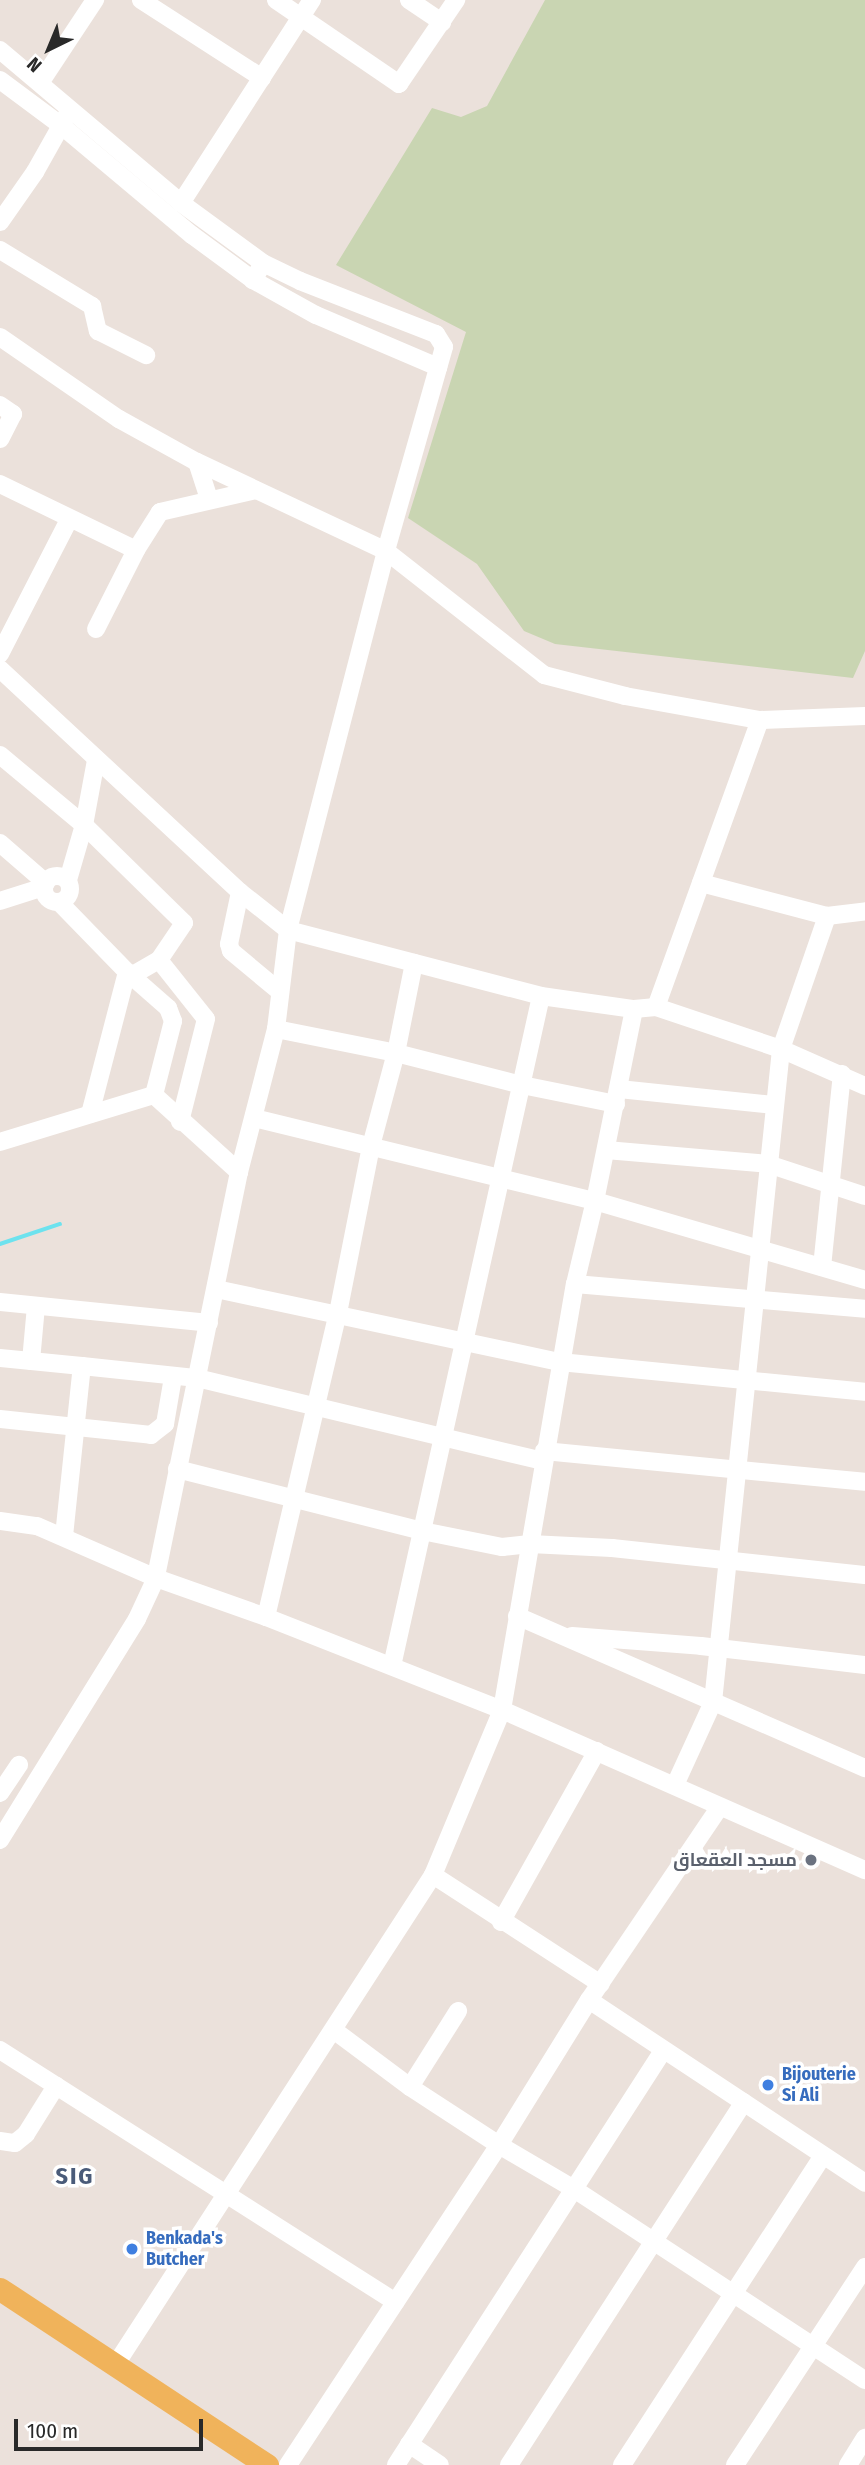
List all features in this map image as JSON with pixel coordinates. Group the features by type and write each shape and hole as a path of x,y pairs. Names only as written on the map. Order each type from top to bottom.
{"main road":[{"path":"0,2289 267,2465"}],"street":[{"path":"40,83 95,0"},
{"path":"141,0 262,78"},
{"path":"276,0 400,83 456,0"},
{"path":"181,202 312,0"},
{"path":"409,0 442,22"},
{"path":"0,50 181,202 262,263 300,281 436,334 444,348 386,551 288,930 276,1029 239,1172 156,1578 137,1619 0,1840"},
{"path":"0,80 62,125 192,235 253,280 316,314 438,367"},
{"path":"0,222 34,173 72,108"},
{"path":"0,250 92,306 97,331 146,355"},
{"path":"253,280 262,263"},
{"path":"0,337 119,419 197,463 386,551 544,675 625,696 760,720 865,716"},
{"path":"0,405 13,414 0,439"},
{"path":"197,463 209,500"},
{"path":"0,484 69,520 136,550"},
{"path":"96,629 156,514 257,490"},
{"path":"0,654 69,520"},
{"path":"0,669 240,892 288,930 541,996 634,1009 656,1007 781,1049 865,1086"},
{"path":"656,1007 760,720"},
{"path":"0,755 85,825 184,923 159,960 129,974 90,1114"},
{"path":"60,902 71,891 68,880 85,825 96,760"},
{"path":"0,843 45,885 48,899 60,902 129,974 168,1008 172,1015 154,1095"},
{"path":"0,901 45,885 56,876 68,880"},
{"path":"701,883 827,916 865,911"},
{"path":"240,892 229,944 231,951 279,991"},
{"path":"675,1785 713,1702 740,1468 773,1105 781,1049 827,916"},
{"path":"159,960 206,1019 180,1122"},
{"path":"266,1617 338,1313 371,1146 396,1053 414,963"},
{"path":"392,1666 541,996"},
{"path":"116,2364 335,2031 433,1875 502,1710 560,1362 634,1009"},
{"path":"276,1029 396,1053 522,1085 617,1097 773,1105"},
{"path":"822,1267 842,1074"},
{"path":"154,1095 180,1122 239,1172"},
{"path":"0,1142 154,1095"},
{"path":"254,1118 595,1201 865,1280"},
{"path":"606,1150 768,1164 865,1196"},
{"path":"575,1284 865,1309"},
{"path":"216,1289 560,1362 865,1392"},
{"path":"0,1303 209,1323"},
{"path":"31,1361 36,1306"},
{"path":"0,1358 197,1378 316,1404 443,1437 544,1456 740,1468 865,1482"},
{"path":"64,1536 82,1366"},
{"path":"0,1419 151,1436 165,1424 173,1377"},
{"path":"177,1469 422,1531 502,1547 530,1544 729,1560 865,1575"},
{"path":"0,1521 37,1526 64,1536 156,1578 266,1617 502,1710 675,1785 719,1808 865,1870"},
{"path":"517,1616 865,1769"},
{"path":"559,1636 720,1649 865,1665"},
{"path":"501,1922 597,1751"},
{"path":"0,1793 19,1765"},
{"path":"288,2465 499,2145 589,2000 719,1808"},
{"path":"433,1875 501,1922 601,1984"},
{"path":"589,2000 865,2183"},
{"path":"410,2087 458,2011"},
{"path":"335,2031 410,2087 499,2145 574,2189 865,2380"},
{"path":"0,2050 395,2302"},
{"path":"396,2465 663,2050"},
{"path":"0,2141 15,2143 26,2134 56,2086"},
{"path":"509,2465 744,2102"},
{"path":"622,2465 736,2294 823,2156"},
{"path":"735,2465 865,2267"},
{"path":"848,2465 865,2438"},
{"path":"409,2444 440,2465"}],"green space":[{"path":"545,0 865,0 865,651 853,678 555,644 524,631 477,564 408,518 466,332 336,265 432,108 461,117 487,106"}],"waterway":[{"path":"0,1244 60,1224"}],"place":[{"name":"مسجد العقعاق","path":"811,1860"},
{"name":"Bijouterie Si Ali","path":"768,2085"},
{"name":"Benkada's Butcher","path":"132,2249"}],"district":[{"name":"SIG","path":"75,2177"}]}
